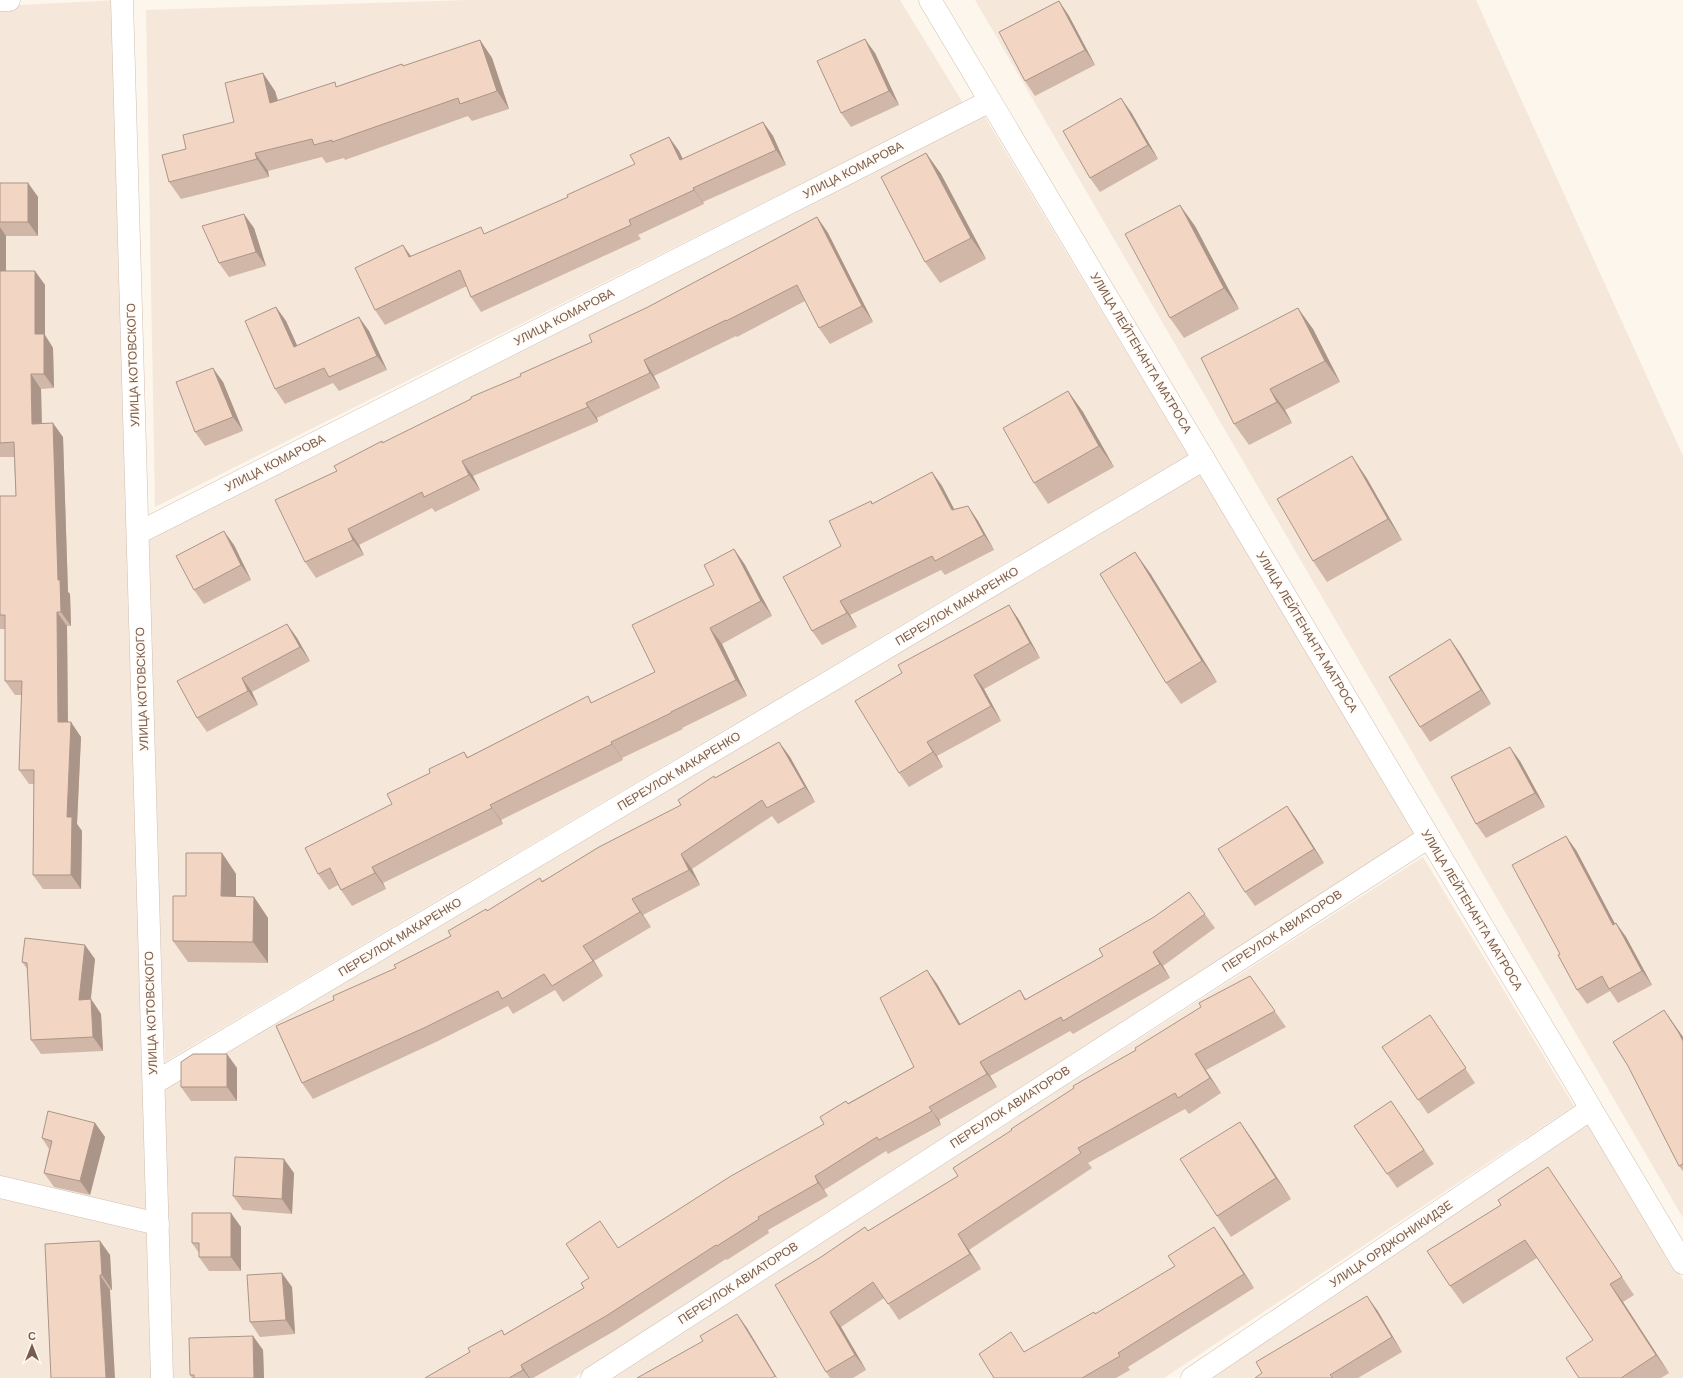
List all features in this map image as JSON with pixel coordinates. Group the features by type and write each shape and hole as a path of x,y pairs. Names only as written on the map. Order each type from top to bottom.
{"street":[{"path":"0,0 8,0"},
{"name":"УЛИЦА КОТОВСКОГО","path":"122,0 162,1378"},
{"name":"УЛИЦА ЛЕЙТЕНАНТА МАТРОСА","path":"930,0 1683,1263"},
{"name":"УЛИЦА КОМАРОВА","path":"138,533 990,100"},
{"name":"ПЕРЕУЛОК МАКАРЕНКО","path":"154,1083 1204,459"},
{"name":"ПЕРЕУЛОК АВИАТОРОВ","path":"592,1378 1429,837"},
{"name":"УЛИЦА ОРДЖОНИКИДЗЕ","path":"1192,1378 1591,1109"},
{"path":"0,1187 158,1224"}],"shaded area":[{"path":"118,0 150,1215 0,1179 0,6"},
{"path":"468,0 900,0 963,103 155,507 146,10"},
{"path":"975,0 1476,0 1683,456 1683,1218"},
{"path":"983,114 1188,455 165,1062 146,540"},
{"path":"1200,474 1416,835 574,1378 172,1378 163,1090"},
{"path":"1423,857 1574,1106 1164,1378 610,1378"},
{"path":"1588,1122 1683,1280 1683,1378 1206,1378"},
{"path":"0,1198 147,1233 152,1378 0,1378"}],"building":[{"path":"1059,1 1085,50 1025,81 999,32"},
{"path":"865,39 889,91 841,113 817,61"},
{"path":"480,40 497,91 460,104 458,98 332,142 332,140 314,145 312,139 255,153 257,159 169,182 162,155 186,149 183,135 234,122 225,83 263,73 270,103 335,82 336,87 402,64 403,66"},
{"path":"1121,98 1148,145 1090,178 1063,131"},
{"path":"763,122 776,150 693,188 694,190 629,220 631,225 471,297 460,270 375,310 355,268 403,245 409,257 481,227 484,234 568,197 567,195 635,164 630,155 669,137 680,160"},
{"path":"926,153 971,238 925,262 881,177"},
{"path":"0,183 28,183 28,222 0,222"},
{"path":"1180,205 1224,288 1170,318 1125,234"},
{"path":"244,214 256,252 219,263 202,226"},
{"path":"817,217 862,306 819,328 797,285 644,360 650,373 586,403 588,407 462,461 469,475 424,497 422,492 348,529 353,540 305,562 275,500 337,471 334,466 382,441 382,443 471,399 471,397 521,376 520,374 592,342 589,335 648,307"},
{"path":"0,271 35,271 35,334 44,334 44,374 31,374 32,424 53,423 58,580 60,580 61,612 57,612 58,722 71,722 67,817 72,817 71,875 33,875 34,770 19,770 22,681 5,681 5,615 0,615 0,496 16,496 14,442 0,443"},
{"path":"276,307 294,347 359,317 377,356 329,377 324,368 275,389 245,321"},
{"path":"1298,308 1325,361 1270,389 1277,402 1234,424 1201,358"},
{"path":"213,368 233,417 195,432 176,382"},
{"path":"1068,391 1099,446 1034,483 1003,428"},
{"path":"1352,456 1388,519 1313,561 1277,499"},
{"path":"932,472 952,510 968,506 984,535 935,561 932,556 840,601 847,613 812,631 783,577 841,546 829,521 871,501 872,504"},
{"path":"224,531 241,565 194,590 176,556"},
{"path":"734,549 761,601 710,628 736,680 611,742 612,744 490,805 492,808 372,867 375,873 341,890 330,868 318,874 305,848 392,804 387,794 430,773 429,769 464,752 467,758 588,696 591,703 655,672 632,625 714,585 704,565"},
{"path":"1135,552 1202,661 1166,683 1100,574"},
{"path":"1009,605 1030,643 974,675 991,706 927,742 933,752 899,773 855,701 902,673 898,665"},
{"path":"287,624 300,647 242,678 248,691 197,718 177,681"},
{"path":"1450,639 1481,690 1420,727 1389,677"},
{"path":"779,742 805,787 767,808 762,800 681,854 689,870 632,899 640,912 583,946 593,961 552,986 544,974 502,999 498,991 426,1027 302,1083 276,1026 334,1000 333,996 396,968 394,965 451,936 448,931 486,909 487,911 540,878 542,882 599,847 681,805 678,800 714,776 715,778"},
{"path":"1510,747 1535,793 1476,824 1451,777"},
{"path":"1287,806 1314,849 1245,892 1218,849"},
{"path":"1566,836 1613,925 1616,923 1642,971 1609,989 1602,976 1577,990 1558,955 1560,954 1512,865"},
{"path":"186,853 222,853 221,896 254,897 253,942 173,941 173,896 186,896"},
{"path":"1189,892 1205,914 1153,952 1160,964 1063,1021 1061,1017 980,1062 987,1074 929,1107 932,1111 879,1140 877,1137 815,1176 818,1183 758,1217 759,1219 606,1316 521,1365 523,1370 509,1378 425,1378 470,1352 468,1348 502,1330 504,1335 584,1288 581,1283 589,1278 566,1244 600,1221 618,1248 731,1176 824,1124 820,1117 846,1101 848,1104 914,1067 880,998 927,970 959,1025 1020,990 1025,1000 1103,956 1099,949 1154,917"},
{"path":"25,938 85,945 79,1000 91,999 93,1037 31,1040 27,963 22,962"},
{"path":"1250,976 1275,1011 1195,1054 1210,1078 1178,1098 1175,1093 1078,1148 1081,1153 958,1234 970,1254 888,1304 873,1282 830,1312 855,1355 826,1372 775,1285 821,1257 865,1227 868,1231 958,1176 953,1168 1074,1088 1073,1086 1136,1050 1135,1048 1201,1007 1199,1003"},
{"path":"1664,1010 1683,1041 1683,1164 1679,1166 1628,1066 1613,1042"},
{"path":"1430,1015 1466,1068 1418,1100 1382,1047"},
{"path":"193,1054 227,1054 227,1087 181,1087 181,1062"},
{"path":"1391,1101 1424,1150 1387,1174 1354,1126"},
{"path":"48,1111 95,1123 80,1181 44,1173 52,1141 42,1138"},
{"path":"1240,1122 1276,1178 1217,1216 1180,1159"},
{"path":"235,1157 284,1159 282,1199 233,1196"},
{"path":"1548,1167 1622,1277 1610,1284 1656,1355 1621,1378 1579,1378 1566,1358 1593,1340 1525,1240 1450,1286 1427,1251 1501,1205 1498,1200"},
{"path":"192,1213 231,1213 231,1257 199,1257 199,1243 192,1243"},
{"path":"1214,1227 1244,1274 1118,1353 1120,1356 1082,1378 994,1378 979,1354 1011,1332 1024,1352 1094,1312 1095,1314 1175,1266 1168,1256"},
{"path":"100,1241 102,1275 100,1275 106,1378 51,1378 45,1244"},
{"path":"282,1273 286,1320 250,1322 247,1275"},
{"path":"1367,1296 1392,1337 1330,1375 1333,1378 1255,1378 1262,1373 1256,1362"},
{"path":"737,1314 775,1376 772,1378 637,1378 703,1341 700,1336"},
{"path":"253,1336 254,1378 194,1378 194,1375 190,1375 189,1338"}]}
